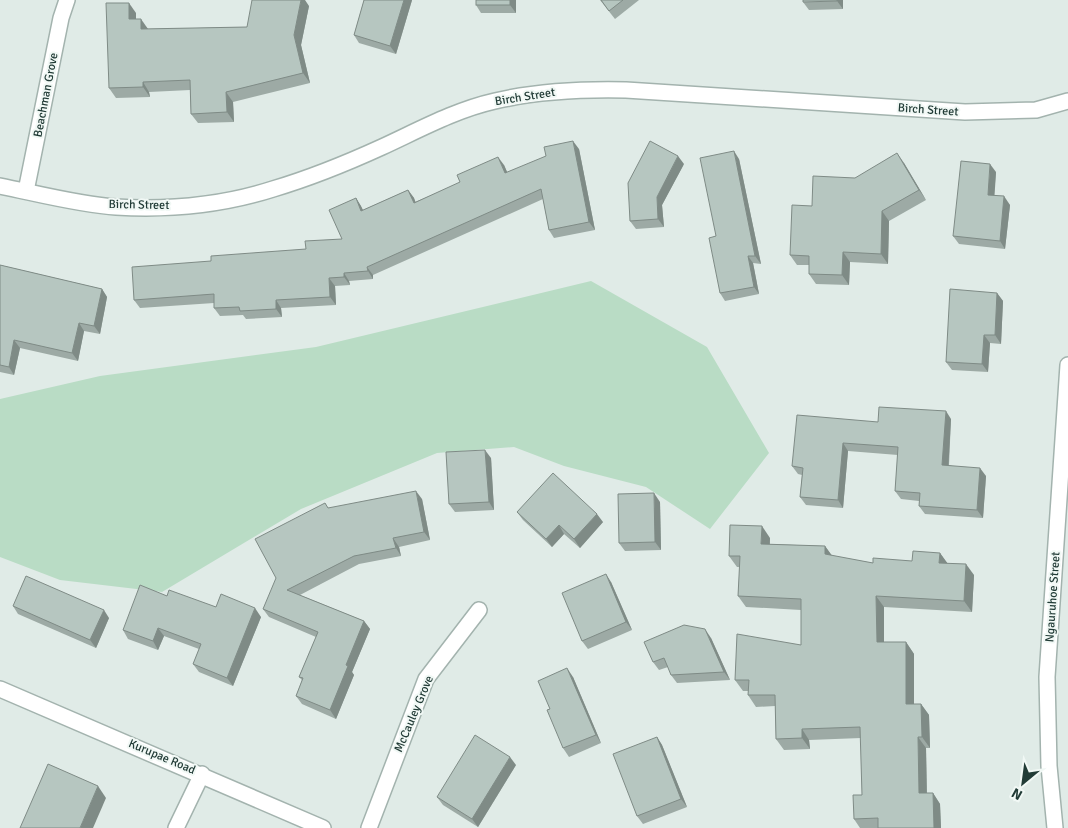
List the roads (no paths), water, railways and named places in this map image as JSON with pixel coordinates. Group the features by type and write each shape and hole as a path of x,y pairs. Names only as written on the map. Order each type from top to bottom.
{"street":[{"name":"Beachman Grove","path":"26,191 61,18 67,0"},
{"name":"Birch Street","path":"0,186 114,207 164,207 222,202 272,190 322,172 448,116 493,101 536,93 581,89 626,90 964,112 1036,110 1068,101"},
{"name":"Ngauruhoe Street","path":"1055,828 1049,766 1048,677 1068,365"},
{"name":"McCauley Grove","path":"369,828 426,679 478,610"},
{"name":"Kurupae Road","path":"0,689 202,774 323,828"},
{"path":"176,828 202,774"}]}
